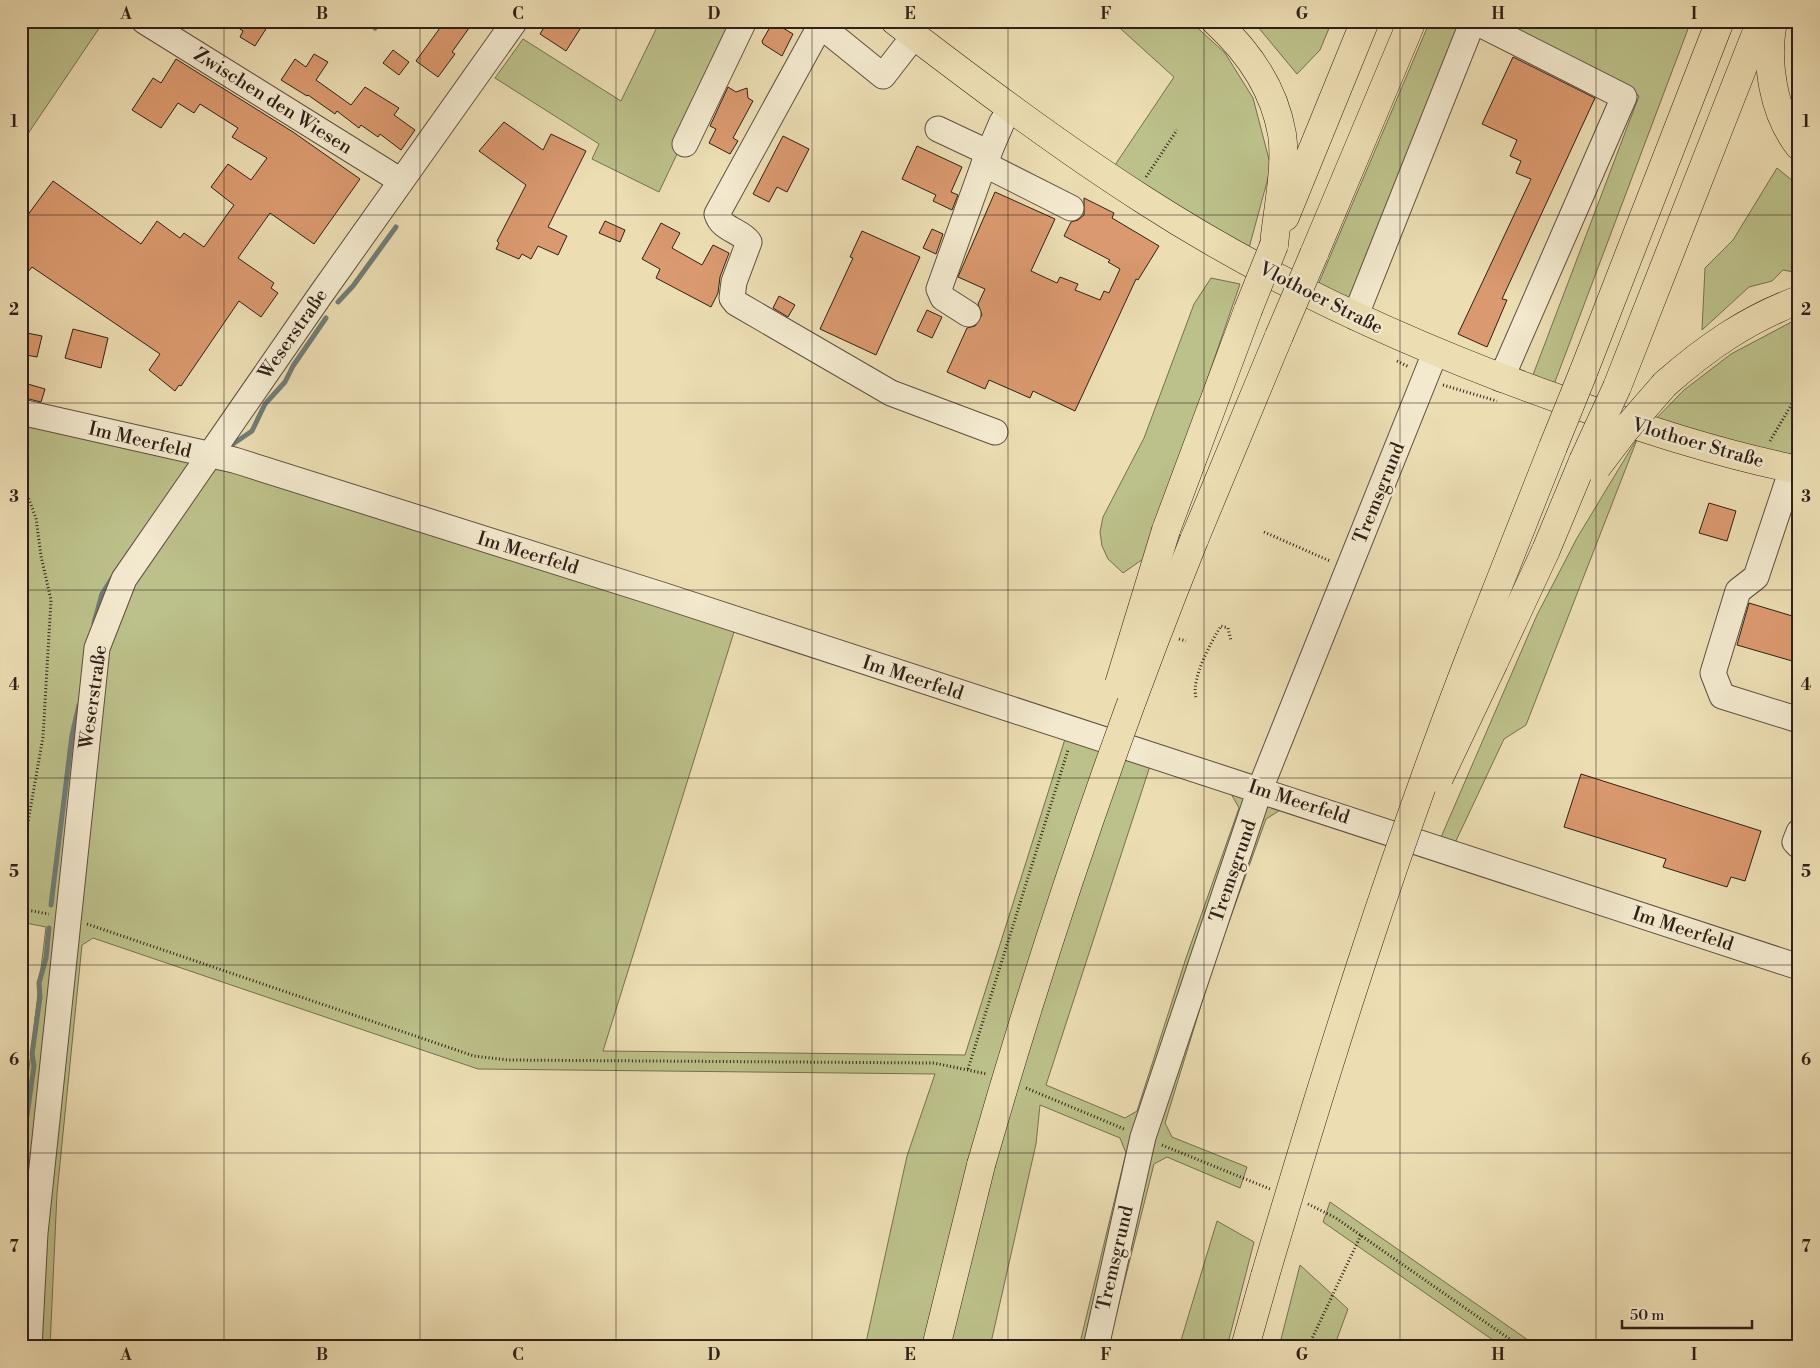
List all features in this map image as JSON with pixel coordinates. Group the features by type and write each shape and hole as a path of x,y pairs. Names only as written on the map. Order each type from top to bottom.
{"main road":[{"path":"1215,21 1258,68 1276,110 1282,136 1282,165 1274,245"},
{"path":"1100,786 1116,693 1166,530 1248,310 1365,21"},
{"path":"936,1347 981,1165 1034,984 1100,786 1145,662 1194,540 1412,21"},
{"path":"1245,1347 1335,1041 1400,847 1451,757 1553,447 1720,21"},
{"path":"1483,657 1546,550 1590,464 1617,387 1761,21"},
{"path":"1772,21 1770,32 1771,75 1779,110 1799,146"},
{"name":"Vlothoer Straße","path":"904,28 1075,154 1132,192 1240,258 1355,317 1435,353 1501,379 1652,432 1760,462 1796,469"},
{"path":"1590,464 1625,430 1665,384 1722,338 1752,320 1799,300"}],"street":[{"name":"Zwischen den Wiesen","path":"144,21 401,182"},
{"name":"Weserstraße","path":"29,1347 35,1233 97,648 124,579 208,455 515,21"},
{"path":"685,144 744,21"},
{"path":"1355,317 1474,21 1624,97 1501,379"},
{"path":"904,28 891,82 826,30 819,28 717,214 723,225 746,238 749,242 734,282 732,298 736,303 890,393 995,432"},
{"path":"968,314 943,298 939,289 986,158 1002,122 1012,108"},
{"path":"938,129 1071,208"},
{"name":"Tremsgrund","path":"1096,1347 1142,1137 1260,789 1435,353"},
{"name":"Im Meerfeld","path":"21,412 234,460 653,592 1074,731 1260,789 1799,966"},
{"path":"1796,469 1756,577 1738,592 1713,673 1722,696 1799,720"},
{"path":"1799,832 1795,842 1799,846"}],"path":[{"path":"1132,192 1144,181 1177,130"},
{"path":"1760,462 1776,428 1799,396"},
{"path":"21,479 36,518 41,556 51,600 44,736 25,839"},
{"path":"1264,532 1348,570"},
{"path":"1196,697 1194,688 1197,677 1221,626 1228,628 1231,641"},
{"path":"968,1069 1074,731"},
{"path":"21,909 67,917 474,1056 508,1060 934,1063 993,1076"},
{"path":"1019,1085 1279,1192"},
{"path":"1304,1203 1336,1218 1521,1347"},
{"path":"1308,1347 1361,1235"}],"green space":[{"path":"21,21 104,21 21,144"},
{"path":"660,21 740,21 659,192 592,159 599,144 495,78 523,39 621,101"},
{"path":"1112,21 1190,21 1225,53 1253,98 1271,167 1249,248 1113,168 1174,77"},
{"path":"1253,21 1332,21 1320,50 1297,74"},
{"path":"1430,21 1470,21 1348,320 1312,299"},
{"path":"1487,21 1691,21 1547,403 1525,396 1639,96"},
{"path":"1777,168 1799,186 1799,273 1783,270 1772,281 1749,287 1702,330 1705,268 1733,240"},
{"path":"1211,278 1240,284 1146,557 1123,573 1108,559 1102,546 1100,532 1103,517 1144,438 1194,304"},
{"path":"1799,318 1799,482 1638,437 1684,390 1731,354"},
{"path":"21,420 201,442 1150,766 1046,1085 1125,1118 1137,1111 1186,958 1239,808 1230,792 1282,809 1266,819 1213,966 1165,1123 1172,1137 1247,1167 1240,1188 1167,1157 1154,1164 1108,1347 1079,1347 1126,1153 1120,1138 1040,1105 1036,1144 990,1347 865,1347 907,1156 935,1074 478,1069 93,938 82,945 57,1193 50,1347 21,1347 21,1135 46,927 21,922 21,645 23,640 21,631","holes":["734,632 1065,739 965,1055 603,1051"]},
{"path":"1638,437 1526,725 1504,739 1446,862 1432,858 1537,615 1577,538"},
{"path":"1330,1202 1538,1347 1503,1347 1323,1222"},
{"path":"1217,1221 1254,1242 1227,1347 1179,1347"},
{"path":"1300,1265 1348,1309 1334,1347 1279,1347"}],"building":[{"path":"228,21 271,21 255,46 240,37 243,31"},
{"path":"445,21 474,21 452,52 455,54 438,77 416,61"},
{"path":"548,21 568,21 580,29 566,51 540,34"},
{"path":"773,22 793,34 782,56 763,44 762,41"},
{"path":"393,50 409,62 399,75 383,63"},
{"path":"314,54 328,62 316,80 351,105 365,87 399,108 394,115 415,130 401,150 380,134 378,137 361,125 359,128 337,111 335,114 308,95 281,80 295,59 306,67"},
{"path":"1513,57 1595,98 1502,299 1507,300 1487,347 1458,334 1531,179 1516,173 1521,161 1510,156 1517,140 1482,124"},
{"path":"176,59 293,132 360,179 314,244 270,213 238,258 274,283 271,288 278,293 261,317 239,301 181,386 179,385 175,391 149,370 160,354 32,267 21,280 21,224 53,181 141,244 157,221 180,238 184,233 204,247 234,205 211,187 228,164 251,180 267,158 232,137 238,128 200,104 194,113 178,103 161,128 132,110 153,78 161,83"},
{"path":"728,87 736,92 747,88 748,98 753,101 733,138 738,141 730,154 709,143 716,129 710,126"},
{"path":"504,122 543,150 551,134 586,151 548,227 567,236 558,255 538,246 531,259 522,254 519,259 496,249 499,243 497,241 526,185 479,151"},
{"path":"783,136 809,149 787,192 777,187 769,202 753,194"},
{"path":"917,146 962,167 951,192 958,195 952,210 933,201 936,195 902,179"},
{"path":"995,192 1055,219 1031,271 1057,283 1060,277 1078,284 1075,290 1100,300 1104,291 1109,293 1120,269 1108,262 1110,260 1064,236 1071,222 1078,220 1084,215 1084,198 1114,213 1112,218 1159,246 1138,280 1136,279 1075,411 1033,391 1030,398 989,380 985,389 947,372 967,328 975,326 982,315 978,304 985,289 958,277"},
{"path":"605,221 625,230 620,242 599,233"},
{"path":"661,223 680,233 672,248 702,265 713,245 729,253 720,277 718,293 711,307 656,278 660,269 642,259"},
{"path":"932,229 943,234 936,254 923,248"},
{"path":"862,231 920,257 876,355 820,329 853,258 850,257"},
{"path":"779,296 795,305 788,317 773,308"},
{"path":"927,310 942,317 932,338 917,331"},
{"path":"73,329 108,338 101,368 65,358"},
{"path":"27,333 42,336 37,357 21,354 21,340 25,341"},
{"path":"21,382 45,389 41,402 21,397"},
{"path":"1709,503 1736,511 1727,541 1699,533"},
{"path":"1749,603 1799,618 1799,663 1737,645"},
{"path":"1581,774 1761,831 1745,881 1731,877 1727,887 1663,867 1666,859 1564,827"}],"waterway":[{"path":"375,28 380,21"},
{"path":"338,302 353,286 396,227"},
{"path":"233,444 252,431 265,404 285,382 293,366 326,318"},
{"path":"94,623 102,594 112,578"},
{"path":"51,905 72,735 79,705"},
{"path":"21,1158 34,1066 32,1054 40,997 39,983 46,958 49,928"}]}
